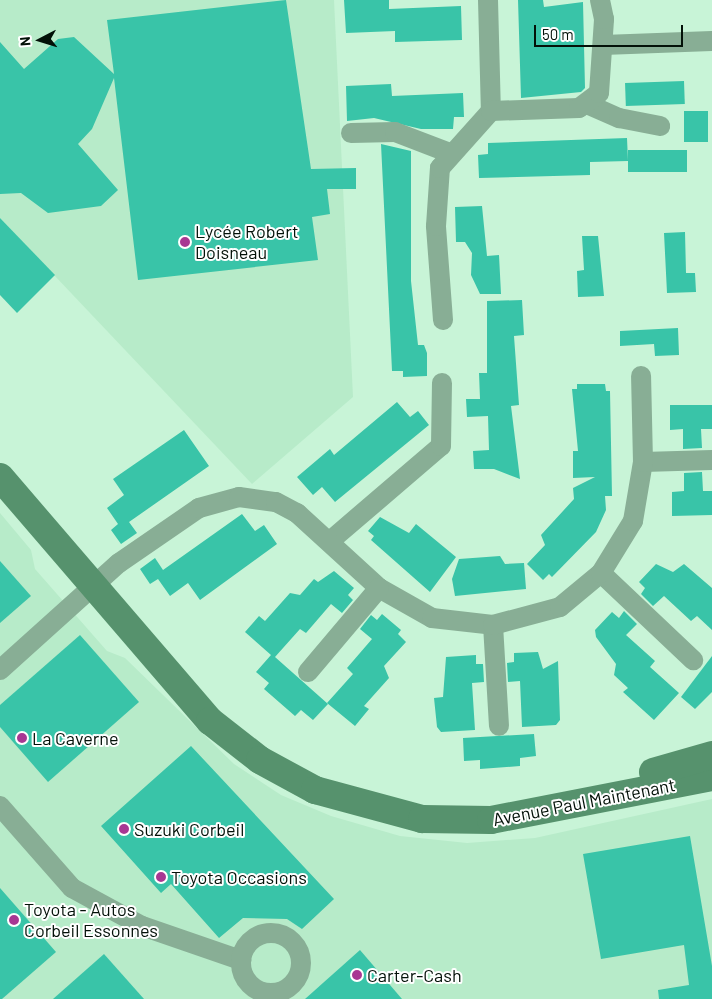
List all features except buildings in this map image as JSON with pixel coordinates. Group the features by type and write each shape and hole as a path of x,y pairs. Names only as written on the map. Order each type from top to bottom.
{"street":[{"path":"488,0 491,111"},
{"path":"443,320 436,188 450,153 491,111 570,109 587,104 603,86 604,44 600,0"},
{"path":"604,44 712,41"},
{"path":"587,104 619,118 660,126"},
{"path":"351,133 395,132 450,153"},
{"path":"0,670 96,584 181,520 221,500 258,497 276,502 297,513 330,541 379,588 432,618 493,626 560,607 601,573 632,521 643,462 642,376"},
{"path":"330,541 441,446 442,383"},
{"path":"643,462 712,460"},
{"name":"Avenue Paul Maintenant","path":"0,477 96,584 156,664 235,742 315,790 369,808 422,819 491,820 712,777"},
{"path":"601,573 693,660"},
{"name":"Avenue Paul Maintenant","path":"96,584 124,605 190,681 241,729 320,775 373,794 458,810 524,806 712,755"},
{"path":"308,672 379,588"},
{"path":"493,626 499,726"},
{"path":"0,806 72,888 142,926 241,960"}],"shaded area":[{"name":"Lycée Robert Doisneau","path":"0,0 334,0 353,397 252,484 0,218"},
{"path":"0,513 31,550 35,569 107,651 125,658 234,764 281,795 331,816 400,836 467,843 535,838 712,799 712,999 0,999"}],"place":[{"name":"Lycée Robert Doisneau","path":"185,242"},
{"name":"La Caverne","path":"22,738"},
{"name":"Suzuki Corbeil","path":"124,829"},
{"name":"Toyota Occasions","path":"161,877"},
{"name":"Toyota - Autos Corbeil Essonnes","path":"14,920"},
{"name":"Carter-Cash","path":"357,975"}]}
